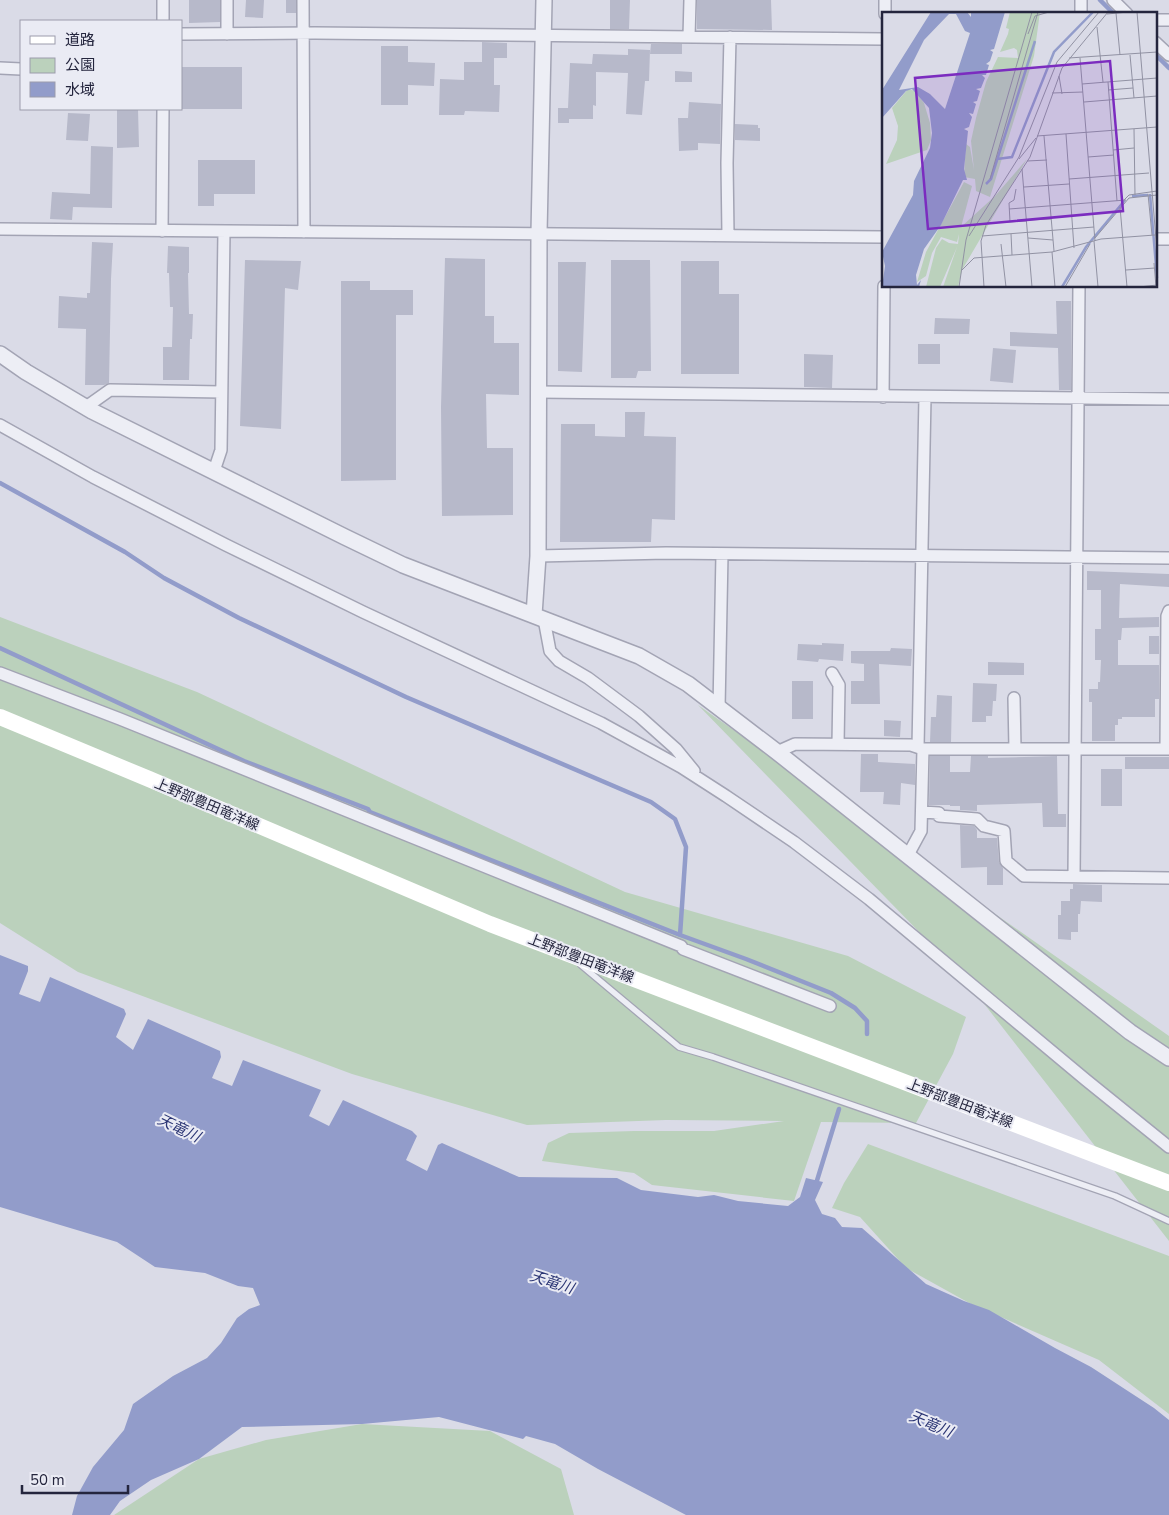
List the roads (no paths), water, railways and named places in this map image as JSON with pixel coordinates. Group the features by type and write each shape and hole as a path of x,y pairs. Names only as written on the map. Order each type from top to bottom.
{"main road":[{"name":"上野部豊田竜洋線","path":"0,717 490,924 1169,1183"}],"street":[{"path":"163,0 163,20"},
{"path":"227,0 227,34"},
{"path":"303,0 304,232"},
{"path":"544,0 539,234 539,617 550,651 554,656 588,678 639,716 676,749 699,779"},
{"path":"690,0 690,37"},
{"path":"1113,0 1125,12"},
{"path":"1156,20 1169,20"},
{"path":"182,34 303,33 882,39"},
{"path":"728,235 727,163 730,37"},
{"path":"1156,43 1169,55"},
{"path":"0,68 20,69"},
{"path":"162,110 162,230"},
{"path":"0,229 882,237"},
{"path":"214,472 221,450 224,231"},
{"path":"1156,239 1169,239"},
{"path":"883,397 884,288"},
{"path":"1074,876 1079,288"},
{"path":"0,354 26,372 86,407 403,565 639,656 688,684 778,752 1130,1032 1168,1055"},
{"path":"86,407 110,390 222,392"},
{"path":"538,392 1169,399"},
{"path":"908,856 921,831 922,812 920,748 925,397"},
{"path":"0,425 93,477 226,545 372,616 601,723 699,779 794,842 869,899 1169,1147"},
{"path":"538,556 666,553 1169,558"},
{"path":"719,708 722,554"},
{"path":"778,752 795,744 911,744 920,748 1168,749 1167,616 1169,612"},
{"path":"0,672 203,752 681,946 683,949 830,1006"},
{"path":"832,673 839,685 838,744"},
{"path":"1014,698 1015,749"},
{"path":"922,812 939,813 939,816 977,819 984,826 1004,831 1006,862 1024,876 1169,878"}],"lane":[{"path":"566,952 679,1048 712,1057 1115,1196 1169,1222"}],"water":[{"name":"天竜川","path":"0,955 28,966 28,971 19,994 40,1002 50,977 124,1009 126,1014 116,1037 133,1050 148,1019 220,1051 221,1057 212,1078 232,1086 243,1060 321,1090 309,1116 329,1126 343,1100 412,1131 417,1136 406,1160 427,1171 438,1145 442,1143 519,1177 617,1178 641,1190 698,1197 714,1195 738,1201 788,1206 800,1197 806,1178 823,1182 815,1200 822,1214 835,1218 842,1227 862,1228 926,1284 989,1310 1091,1367 1169,1420 1169,1515 686,1515 555,1444 526,1436 523,1439 439,1417 362,1424 242,1427 199,1459 151,1480 120,1501 110,1515 72,1515 77,1496 93,1467 124,1430 133,1404 173,1376 207,1358 221,1343 237,1318 249,1309 260,1305 253,1288 238,1286 205,1273 155,1267 117,1242 0,1207"}],"waterway":[{"path":"1100,0 1112,12"},
{"path":"1156,55 1169,68"},
{"path":"0,483 125,552 164,578 239,618 406,697 651,802 675,819 686,847 680,935"},
{"path":"0,648 244,761 680,935 831,993 855,1008 867,1021 867,1034"},
{"path":"815,1187 839,1109"}]}
